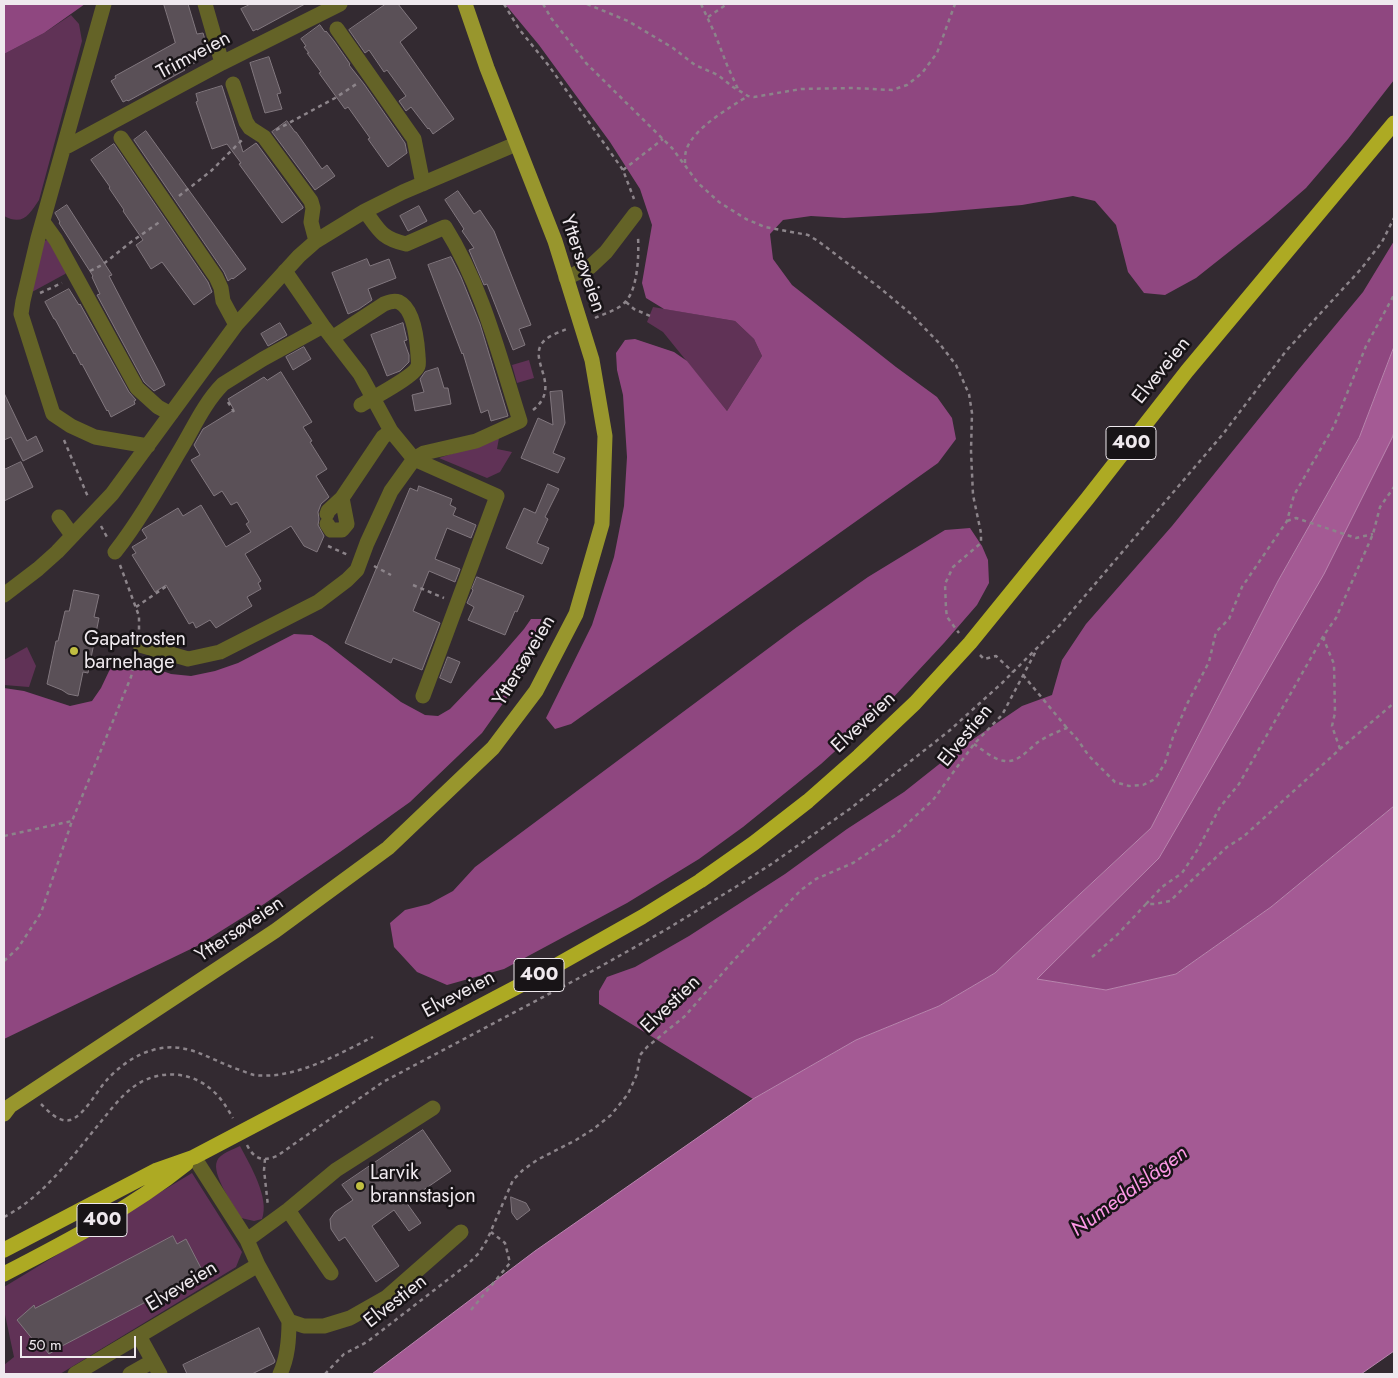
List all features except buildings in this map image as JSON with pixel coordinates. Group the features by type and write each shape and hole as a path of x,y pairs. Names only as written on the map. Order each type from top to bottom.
{"highway":[{"name":"Elveveien","path":"4,1250 157,1170 194,1157 526,982 642,917 700,881 754,843 808,801 915,703 970,643 1056,538 1187,371 1394,123"},
{"name":"Elveveien","path":"4,1274 117,1211 163,1182 194,1157"}],"main road":[{"name":"Yttersøveien","path":"4,1114 10,1106 275,931 388,848 493,748 536,691 576,614 602,524 605,436 592,360 555,241 516,144 464,4"}],"street":[{"path":"104,4 43,222 21,314 53,414 70,426 95,437 148,446"},
{"path":"205,4 222,63"},
{"name":"Trimveien","path":"68,146 222,63 340,4"},
{"path":"337,29 414,139 422,184"},
{"path":"233,84 246,122 250,128 264,137 311,201 313,208 311,222 316,241"},
{"path":"121,138 216,277 221,288 223,301 236,325"},
{"path":"4,595 38,569 112,494 236,325 299,256 316,241 365,211 422,184 516,144"},
{"path":"140,645 188,659 220,652 318,602 357,570 391,491 414,459 424,453 476,441 520,421 485,309 458,249 445,227 406,244 386,237 365,211"},
{"path":"566,278 590,267 606,252 636,214"},
{"path":"43,222 77,276 136,388 158,407 171,414"},
{"path":"285,271 327,332 344,364 360,374 367,401 391,425 414,459 497,496 423,696"},
{"path":"115,552 131,531 206,406 223,384 263,360 394,300 400,302 405,307 412,319 417,341 418,367 414,373 367,401"},
{"path":"342,498 348,524 342,530 331,530 327,519 328,510 342,498 391,425"},
{"path":"59,517 72,536"},
{"path":"247,1240 269,1225 336,1170 432,1108"},
{"path":"194,1157 247,1240 258,1265 289,1321 287,1351 280,1374"},
{"path":"288,1210 331,1273"},
{"path":"289,1321 304,1326 324,1326 350,1318 387,1297 461,1232"},
{"name":"Elveveien","path":"75,1374 258,1265"},
{"path":"130,1374 156,1368 139,1336"}],"path":[{"path":"504,4 520,29 549,66 623,170 635,200 639,251 631,294 626,302 616,309 595,318"},
{"path":"543,4 586,63 663,139 691,174 719,202 732,212 765,228 808,235 830,250 911,314 939,343 956,365 969,394 972,414 973,495 981,533 981,543 953,567 946,584 947,616 959,633"},
{"path":"587,4 628,21 673,48 695,65 718,75 739,91 754,97 801,89 854,88 892,90 907,85 922,73 937,53 955,4"},
{"path":"701,4 716,34 739,91"},
{"path":"707,17 727,4"},
{"path":"264,137 335,98 369,75"},
{"path":"684,164 685,151 690,141 705,125 748,96"},
{"path":"23,301 102,265 170,209 211,172 241,141 250,128"},
{"path":"623,170 663,139"},
{"path":"1023,675 1089,756 1115,782 1130,786 1143,785 1155,779 1165,763 1173,737 1187,704 1209,662 1216,632 1229,619 1242,587 1287,521 1294,495 1334,426 1366,346 1394,295"},
{"path":"626,302 634,309 650,316"},
{"path":"520,421 538,406 545,391 545,379 539,360 539,348 543,341 568,328"},
{"path":"64,440 90,501"},
{"path":"1092,957 1117,935 1162,888 1182,873 1198,849 1220,807 1243,776 1324,635 1336,618 1373,534 1380,507 1394,487"},
{"path":"1287,521 1296,518 1356,538 1373,534"},
{"path":"4,961 18,948 41,913 72,822 131,677 140,645 139,616 136,607 115,552 99,523"},
{"path":"321,543 355,558"},
{"path":"374,567 390,574"},
{"path":"136,607 168,585"},
{"path":"413,585 457,604"},
{"path":"1324,635 1324,640 1334,664 1335,713 1332,726 1340,749"},
{"name":"Elvestien","path":"326,1374 344,1354 366,1342 468,1264 479,1253 488,1240 513,1180 523,1170 538,1160 576,1140 611,1115 628,1094 637,1074 640,1055 686,1016 734,960 801,890 816,879 853,862 895,835 933,800 974,744 1002,714 1038,647"},
{"path":"979,654 984,659 996,656 1013,672"},
{"path":"1146,904 1170,901 1227,847 1243,838 1340,749 1394,703"},
{"path":"974,744 995,758 1006,762 1027,752 1038,742 1067,728"},
{"path":"4,836 72,822"},
{"path":"30,1093 58,1119 69,1120 78,1115 106,1080 125,1065 146,1052 162,1047 180,1047 200,1052 228,1066 253,1074 272,1075 296,1071 326,1061 373,1037"},
{"path":"4,1217 35,1196 52,1180 119,1100 133,1087 146,1080 161,1075 188,1076 211,1089 221,1099 234,1119"},
{"path":"265,1160 264,1170 269,1225"},
{"path":"471,1310 510,1263 505,1243 491,1232"}],"shaded area":[{"path":"4,4 85,4 44,33 4,54"},
{"path":"505,4 1394,4 1394,80 1348,139 1306,188 1196,278 1165,295 1144,293 1128,272 1116,225 1095,201 1073,196 1022,205 930,213 844,218 811,216 783,220 770,234 773,259 792,285 937,397 952,418 956,439 938,463 571,724 555,729 546,718 592,625 614,557 624,506 627,457 623,395 617,370 616,353 625,340 635,339 674,352 687,361 727,411 762,356 754,339 735,321 664,309 646,298 642,283 652,225 640,189 610,142 539,45"},
{"path":"71,15 79,24 82,41 39,200 25,217 16,220 11,219 4,216 4,54 44,33"},
{"path":"44,241 50,241 67,272 32,292"},
{"path":"1394,241 1394,347 1359,438 1278,581 1151,828 995,973 939,1006 856,1040 753,1099 599,1004 599,991 607,977 635,967 689,936 785,874 847,829 904,792 957,750 1022,706 1052,695 1062,660 1086,624 1172,526 1363,292"},
{"path":"653,307 735,321 754,339 762,356 727,411 663,332 647,322"},
{"path":"529,360 534,378 517,383 512,365"},
{"path":"1394,431 1394,806 1271,907 1176,974 1106,990 1036,979 1159,858 1393,436"},
{"path":"499,438 497,449 512,452 500,472 487,478 439,458"},
{"path":"970,528 982,546 988,560 989,583 977,605 890,701 821,764 743,827 699,859 627,903 504,969 447,985 417,972 394,947 390,923 405,910 429,904 453,891 475,867 797,627 868,577 945,530"},
{"path":"531,619 541,619 545,630 528,668 482,733 410,802 264,904 197,946 4,1039 4,688 24,691 70,706 92,701 101,688 111,667 123,660 171,674 191,676 215,671 238,663 294,634 312,635 327,644 401,702 425,715 438,716 450,709 498,659"},
{"path":"27,647 36,666 29,687 4,685 4,660"},
{"path":"240,1146 258,1182 263,1201 264,1211 262,1219 254,1221 241,1218 224,1190 217,1174 218,1158"},
{"path":"192,1173 242,1252 236,1267 60,1374 4,1374 4,1365 14,1357 4,1310 4,1287"}],"water":[{"name":"Numedalslågen","path":"1394,347 1393,436 1324,574 1159,858 1037,979 1106,990 1176,974 1271,907 1394,806 1394,1351 1361,1374 372,1374 535,1251 753,1099 856,1040 939,1006 995,973 1151,828 1278,581 1359,438"}],"place":[{"name":"Gapatrosten barnehage","path":"74,651"},
{"name":"Larvik brannstasjon","path":"360,1186"}]}
